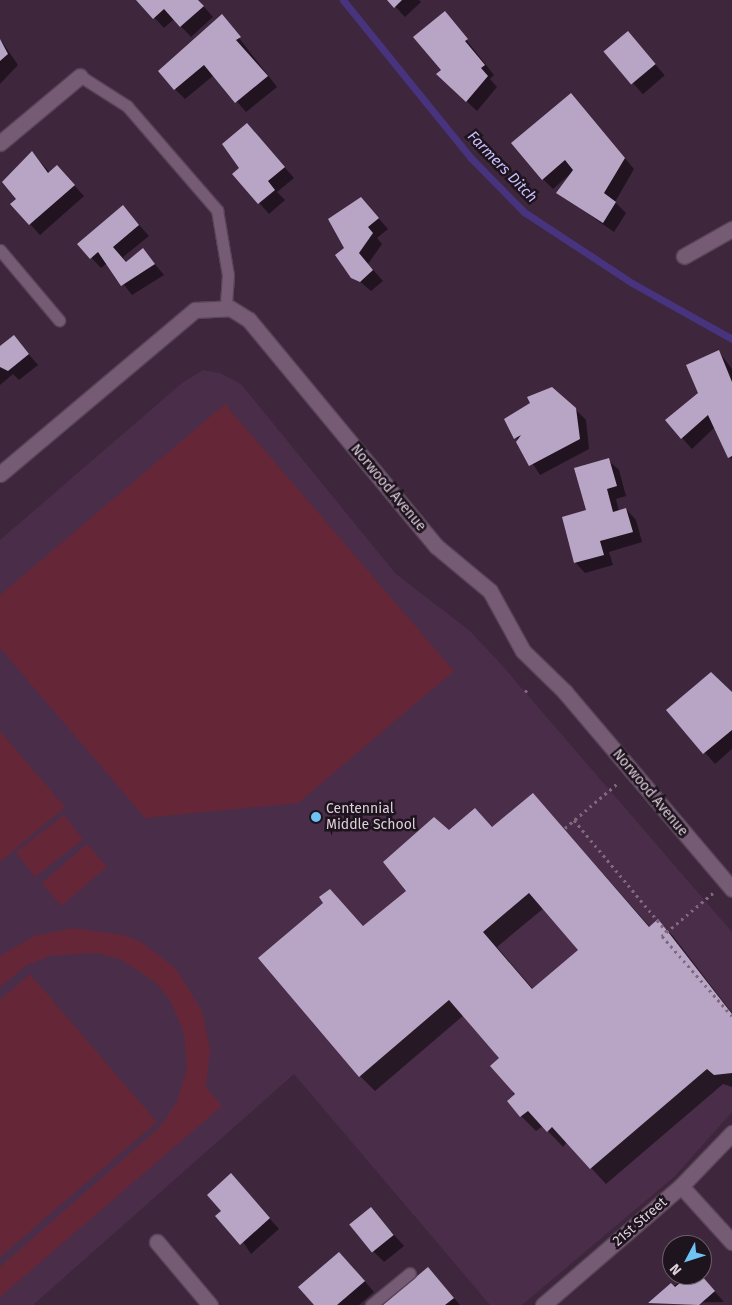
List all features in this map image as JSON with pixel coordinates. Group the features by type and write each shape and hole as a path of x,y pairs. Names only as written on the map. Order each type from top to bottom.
{"street":[{"path":"0,143 80,76"},
{"path":"684,256 732,229"},
{"path":"0,474 195,310 226,307"},
{"name":"Norwood Avenue","path":"226,307 249,320 436,546 490,591 522,651 565,692 729,886"},
{"name":"21st Street","path":"543,1305 681,1186 732,1133"},
{"path":"681,1186 732,1242"},
{"path":"157,1242 210,1305"}],"lane":[{"path":"80,76 127,106 217,210 228,275 226,307"},
{"path":"0,250 60,320"},
{"path":"371,1305 410,1273"}],"path":[{"path":"525,692 529,688"},
{"path":"565,828 631,772"},
{"path":"574,820 667,932"},
{"path":"729,886 662,936 732,1016"}],"shaded area":[{"name":"Centennial Middle School","path":"203,370 220,373 241,384 396,574 470,631 500,663 732,932 732,1112 675,1176 522,1305 490,1305 294,1074 33,1305 0,1305 0,540 182,383"},
{"path":"225,404 454,671 298,803 145,818 0,648 0,595"},
{"path":"0,731 65,807 0,862"},
{"path":"64,815 83,839 35,877 16,853"},
{"path":"87,844 107,867 61,906 42,883"},
{"path":"73,928 124,935 143,943 176,969 202,1011 210,1049 206,1087 222,1106 0,1297 0,1267 161,1126 177,1101 187,1069 184,1033 170,1000 155,982 120,959 97,953 50,956 27,965 0,987 0,956 34,936"},
{"path":"30,974 157,1122 0,1257 0,1000"}],"building":[{"path":"136,0 198,0 204,6 180,27 164,9 153,19"},
{"path":"387,0 402,0 394,8"},
{"path":"445,11 468,39 465,41 485,65 481,68 488,76 466,102 436,74 441,70 413,37"},
{"path":"222,14 241,37 236,40 268,76 235,103 204,65 174,90 158,71"},
{"path":"628,31 656,64 631,85 603,52"},
{"path":"0,39 8,54 0,61"},
{"path":"571,93 625,158 604,193 616,202 603,223 556,193 573,170 565,160 542,180 511,143"},
{"path":"247,123 285,167 268,181 275,190 258,204 232,174 239,168 222,144"},
{"path":"32,151 48,173 57,165 75,185 29,225 10,204 16,199 2,182"},
{"path":"361,197 379,218 368,227 373,233 359,253 373,270 360,282 351,278 335,255 344,248 328,219"},
{"path":"123,205 139,225 113,247 126,262 143,248 155,264 121,286 98,252 90,259 77,244"},
{"path":"14,335 29,354 8,371 0,367 0,346"},
{"path":"719,350 732,382 732,456 728,458 708,415 681,439 665,420 698,393 686,365"},
{"path":"552,387 576,408 580,439 529,466 516,442 521,435 514,439 504,419 530,403 527,397"},
{"path":"609,458 617,486 607,489 613,512 626,508 633,532 600,541 604,555 574,563 562,517 586,510 574,468"},
{"path":"711,672 732,692 732,730 703,754 666,710"},
{"path":"533,793 649,927 658,919 732,1014 732,1073 714,1075 707,1069 590,1169 552,1127 547,1132 528,1111 520,1117 507,1101 515,1094 490,1066 499,1058 449,1000 359,1077 258,958 323,903 319,897 330,889 363,926 406,891 383,862 434,817 449,830 475,808 492,827","holes":["529,893 578,950 532,989 483,932"]},
{"path":"231,1173 270,1218 240,1245 215,1216 221,1211 207,1195"},
{"path":"371,1207 394,1235 372,1253 349,1225"},
{"path":"339,1252 365,1281 337,1305 314,1305 298,1287"},
{"path":"428,1267 454,1298 445,1305 383,1305"},
{"path":"669,1285 675,1287 678,1285 710,1285 715,1291 699,1305 648,1303"}],"waterway":[{"name":"Farmers Ditch","path":"343,0 471,158 524,212 632,283 732,339"}],"place":[{"name":"Centennial Middle School","path":"316,817"}]}
